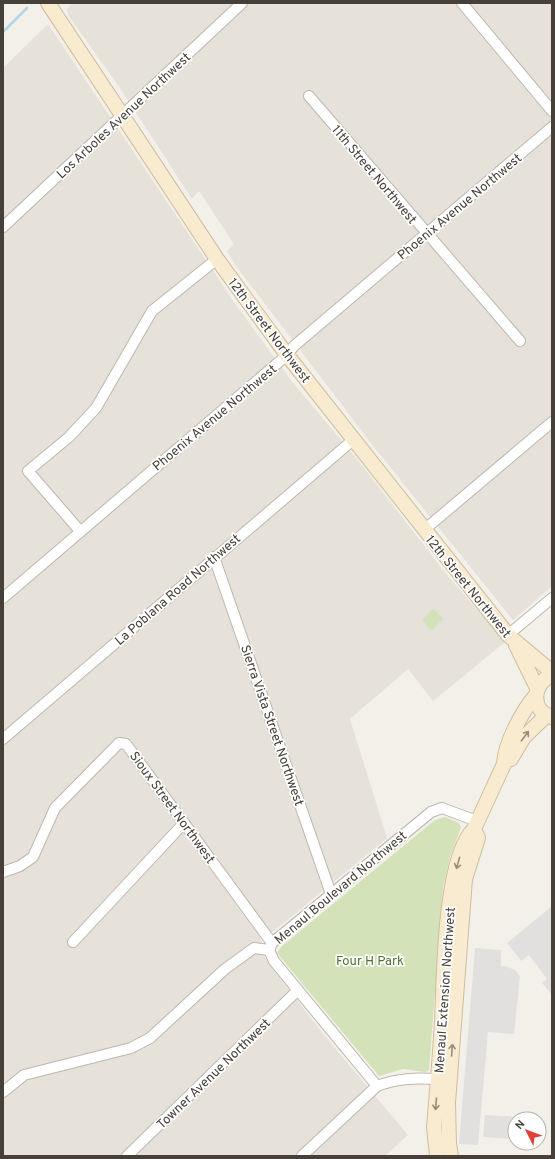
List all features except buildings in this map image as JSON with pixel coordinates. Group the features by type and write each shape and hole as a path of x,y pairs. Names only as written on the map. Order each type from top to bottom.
{"main road":[{"name":"12th Street Northwest","path":"48,3 217,259 287,355 511,638 552,672"},
{"name":"12th Street Northwest","path":"511,638 536,691 539,708 550,716"},
{"path":"476,825 504,764 504,754 526,706 541,682 552,676"},
{"path":"504,764 513,758 517,748 531,729 550,716"},
{"name":"Menaul Extension Northwest","path":"437,1156 434,1127 446,928 455,874 466,836 476,825"},
{"name":"Menaul Extension Northwest","path":"451,1156 448,1131 448,1103 465,879 478,838 476,825"}],"street":[{"name":"Los Arboles Avenue Northwest","path":"3,227 242,3"},
{"path":"462,3 552,111"},
{"name":"11th Street Northwest","path":"309,96 520,341"},
{"name":"Phoenix Avenue Northwest","path":"3,598 287,355 294,346 552,128"},
{"path":"80,531 28,471 69,437 96,408 152,311 217,259"},
{"path":"424,530 552,422"},
{"name":"La Poblana Road Northwest","path":"3,739 214,557 353,440"},
{"name":"Sierra Vista Street Northwest","path":"214,557 331,894"},
{"path":"511,638 552,598"},
{"name":"Sioux Street Northwest","path":"3,872 20,866 33,857 55,808 119,743 126,744 184,823 271,947 274,961 377,1086"},
{"name":"Menaul Boulevard Northwest","path":"3,1092 24,1075 131,1048 150,1038 224,969 254,948 271,947 331,894 430,812 442,808 476,825"},
{"path":"73,942 184,823"},
{"name":"Towner Avenue Northwest","path":"127,1156 298,990"},
{"path":"302,1156 377,1086 390,1080 410,1077 438,1079"}],"shaded area":[{"path":"74,3 552,3 552,586 513,620 374,447 236,266 227,251 234,244 199,191 192,199 120,88 68,15 67,9"},
{"path":"48,24 236,305 290,379 360,463 447,575 505,642 433,701 408,669 350,719 387,838 275,930 261,939 264,957 324,1035 408,1135 385,1156 3,1156 3,68"},
{"path":"552,906 552,995 542,983 547,979 529,955 521,961 507,943"},
{"path":"475,948 501,950 501,967 505,966 515,970 520,976 514,1034 488,1032 478,1145 459,1144"},
{"path":"485,1115 507,1116 507,1138 483,1137"}],"green space":[{"path":"432,610 435,610 443,619 432,630 430,630 422,620"},
{"name":"Four H Park","path":"445,817 459,823 461,827 450,857 443,887 429,1070 425,1072 403,1069 379,1076 277,953 282,946 435,820"}],"waterway":[{"path":"3,32 27,8"}]}
